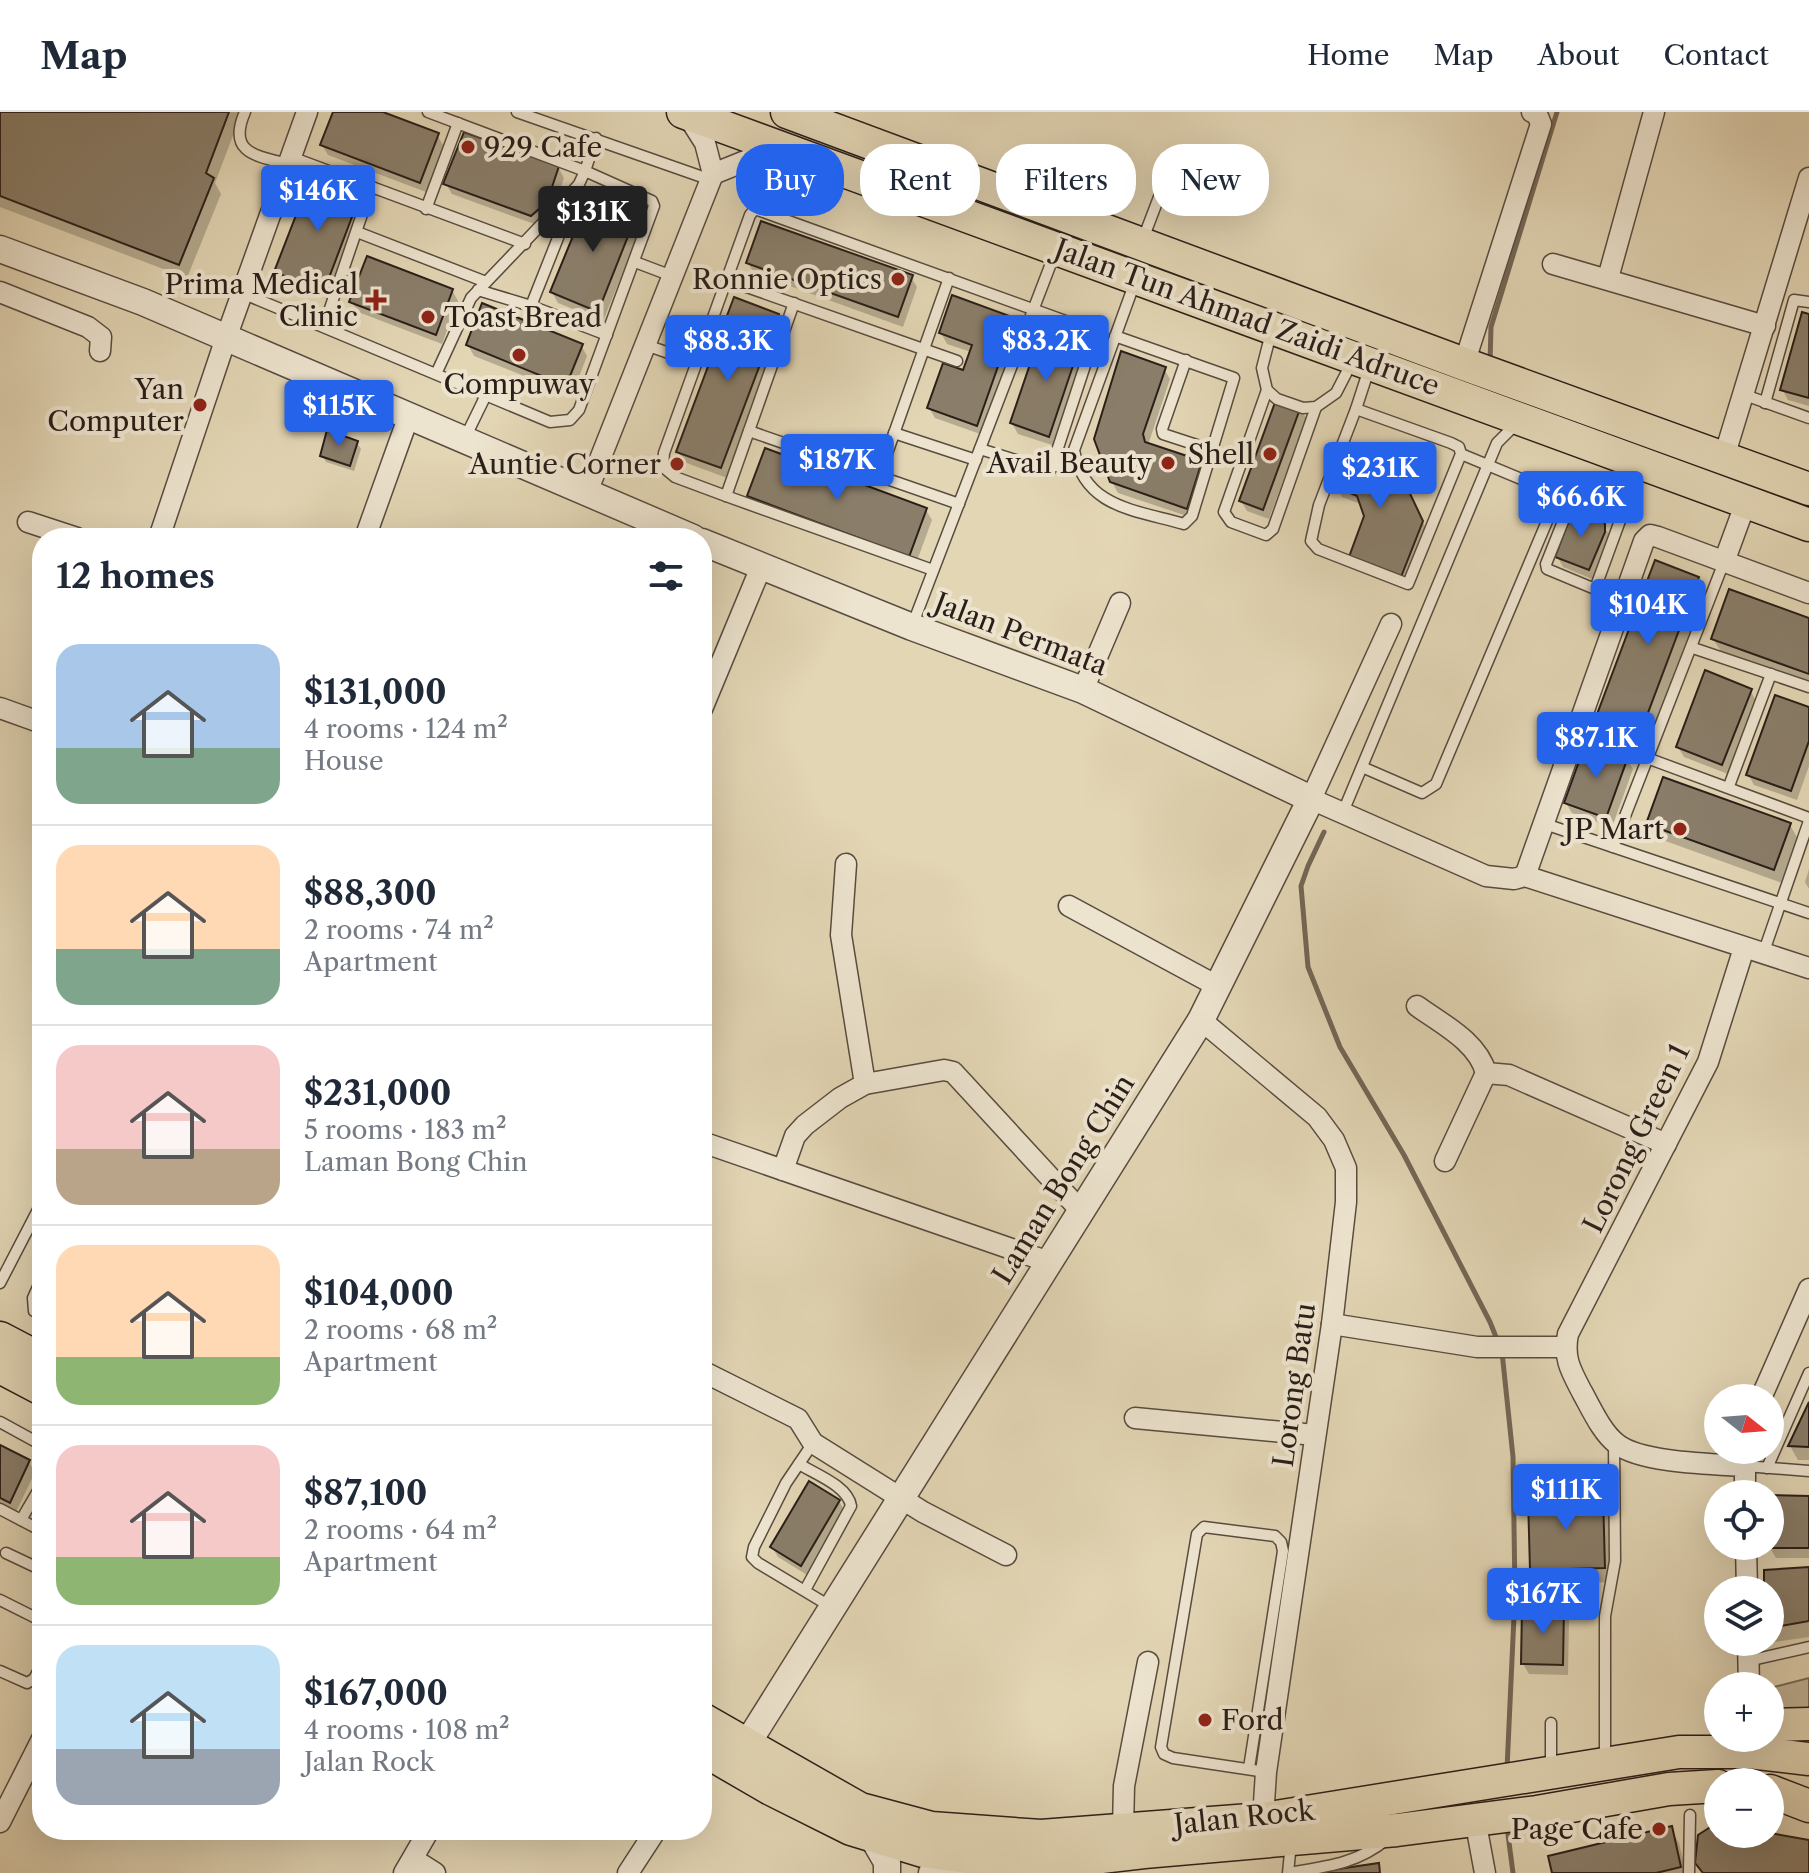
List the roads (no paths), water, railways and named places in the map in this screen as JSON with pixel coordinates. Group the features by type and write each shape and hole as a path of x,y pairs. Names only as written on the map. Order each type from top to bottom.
{"main road":[{"name":"Jalan Tun Ahmad Zaidi Adruce","path":"685,112 772,144"},
{"name":"Jalan Tun Ahmad Zaidi Adruce","path":"798,114 1480,370 1809,489"},
{"name":"Jalan Tun Ahmad Zaidi Adruce","path":"844,170 1809,525"},
{"path":"1724,457 1731,476 1809,507"},
{"path":"0,1338 32,1359"},
{"path":"0,1367 32,1366"},
{"path":"1784,1725 1809,1724"},
{"name":"Jalan Rock","path":"712,1725 860,1809 931,1828 1041,1836 1263,1819 1679,1752 1749,1752 1809,1759"},
{"path":"1679,1752 1704,1740"},
{"name":"Jalan Rock","path":"712,1755 769,1788 851,1829 872,1836 923,1851 1043,1864 1397,1830 1537,1812 1669,1789 1704,1787"},
{"path":"1784,1792 1809,1796"},
{"path":"1784,1796 1809,1806"}],"street":[{"path":"162,528 307,112"},
{"path":"587,492 712,177 705,143 685,112"},
{"path":"1480,370 1541,124 1537,114 1532,112"},
{"path":"1608,278 1654,112"},
{"path":"712,177 736,166"},
{"path":"1724,457 1765,326 1784,297 1809,178"},
{"path":"0,249 143,302 670,528"},
{"path":"1553,264 1765,326"},
{"path":"0,292 88,327 101,337 100,351"},
{"path":"369,528 408,418"},
{"path":"1724,562 1746,502"},
{"path":"28,522 46,528"},
{"path":"1525,876 1644,541 1650,535 1809,593"},
{"name":"Jalan Permata","path":"712,546 912,627 1083,690 1311,799"},
{"path":"712,685 761,567"},
{"path":"1083,690 1120,603"},
{"name":"Laman Bong Chin","path":"747,1744 1201,1020 1311,799 1391,624"},
{"path":"0,708 32,719"},
{"path":"1311,799 1486,876 1514,879 1525,876 1809,968"},
{"path":"846,864 841,935 865,1084"},
{"path":"1069,906 1219,987"},
{"name":"Lorong Green 1","path":"1565,1347 1568,1334 1708,1062 1753,951"},
{"path":"1417,1006 1477,1053 1486,1073 1445,1161"},
{"name":"Lorong Batu","path":"1201,1020 1317,1117 1334,1140 1346,1168 1346,1202 1332,1324 1258,1770 1263,1819"},
{"path":"783,1170 795,1136 840,1098 865,1084 944,1070 953,1072 1081,1211"},
{"path":"1486,1073 1509,1075 1666,1144"},
{"path":"712,1145 1049,1262"},
{"path":"1767,1384 1809,1289"},
{"path":"1332,1324 1477,1347 1565,1347 1567,1364 1614,1443 1648,1457 1704,1459"},
{"path":"712,1376 798,1419 813,1443 901,1499 1006,1555"},
{"path":"1135,1418 1315,1435"},
{"path":"1123,1829 1124,1786 1148,1662"},
{"path":"0,1822 32,1759"},
{"path":"1482,1818 1485,1873"},
{"path":"872,1836 887,1862 887,1873"},
{"path":"423,1840 408,1866 435,1873"},
{"path":"628,1873 649,1840"},
{"path":"932,1873 976,1858"}],"lane":[{"path":"245,112 239,127 239,142 246,151 290,160 525,244"},
{"path":"242,293 550,422 570,420 579,410 635,262 654,206 652,201 585,171 428,112"},
{"path":"517,112 712,177"},
{"path":"426,209 458,123"},
{"path":"531,306 596,138"},
{"path":"436,374 466,305 579,184"},
{"path":"324,326 371,188"},
{"path":"894,433 1048,470 1053,466 1096,332 755,209 750,215 664,453 663,467 675,477 933,570"},
{"path":"1141,244 1152,215"},
{"path":"357,232 607,335"},
{"path":"912,627 1057,247"},
{"path":"635,262 672,276"},
{"path":"1115,336 1234,378 1192,516 1184,524 1107,502 1087,484 1077,466 1074,450 1115,336 1137,276"},
{"path":"879,476 949,278"},
{"path":"727,280 957,361"},
{"path":"1765,403 1784,297 1809,302"},
{"path":"726,496 794,303"},
{"path":"1273,327 1262,368 1267,390 1224,512 1231,522 1266,535 1273,529 1316,407"},
{"path":"646,345 697,363"},
{"path":"1186,360 1162,429 1163,434 1212,450"},
{"path":"1267,390 1277,399 1303,408 1316,407 1336,393 1363,360"},
{"path":"1356,409 1459,447 1461,454 1408,584 1318,549 1311,541 1319,505 1356,409 1363,360"},
{"path":"463,441 486,395"},
{"path":"1745,395 1809,418"},
{"path":"1343,812 1497,443 1500,411"},
{"path":"749,431 959,504"},
{"path":"1362,767 1422,793 1436,784 1556,500 1550,491 1461,454"},
{"path":"1622,513 1576,496 1572,499 1546,564 1547,569 1595,589 1641,464"},
{"path":"1053,466 1077,466"},
{"path":"1613,847 1724,562"},
{"path":"1693,648 1809,687"},
{"path":"1729,786 1771,674"},
{"path":"1647,758 1729,786 1809,819 1779,904 1753,951"},
{"path":"1542,823 1809,913"},
{"path":"0,1283 32,1221"},
{"path":"1767,1468 1809,1373"},
{"path":"0,1422 32,1440"},
{"path":"813,1443 786,1483 752,1557 833,1608"},
{"path":"1605,1763 1605,1616 1615,1561 1614,1443"},
{"path":"799,1464 850,1497 851,1506 805,1590"},
{"path":"1750,1464 1809,1471"},
{"path":"21,1520 32,1501"},
{"path":"0,1509 32,1526"},
{"path":"1204,1527 1275,1536 1281,1542 1283,1551 1258,1770 1173,1758 1164,1754 1161,1747 1197,1534 1204,1527"},
{"path":"6,1553 32,1565"},
{"path":"0,1600 32,1616"},
{"path":"1784,1649 1809,1647"},
{"path":"0,1671 27,1683 32,1680"},
{"path":"1538,1773 1551,1723"},
{"path":"1689,1873 1690,1815"},
{"path":"1291,1840 1288,1873 1336,1866 1361,1858 1397,1830"}],"waterway":[{"path":"1490,363 1491,327 1557,112"},
{"path":"1324,832 1301,886 1308,967 1340,1047 1404,1155 1498,1342"},
{"path":"1502,1352 1513,1457 1515,1594 1507,1769"},
{"path":"1507,1827 1513,1873"}],"place":[{"name":"929 Cafe","path":"468,147"},
{"name":"Ronnie Optics","path":"898,279"},
{"name":"Prima Medical Clinic","path":"376,300"},
{"name":"Toast Bread","path":"428,317"},
{"name":"Compuway","path":"519,355"},
{"name":"Yan Computer","path":"200,405"},
{"name":"Shell","path":"1270,454"},
{"name":"Avail Beauty","path":"1168,463"},
{"name":"Auntie Corner","path":"677,464"},
{"name":"JP Mart","path":"1680,829"},
{"name":"Ford","path":"1205,1720"},
{"name":"Page Cafe","path":"1659,1829"}]}
